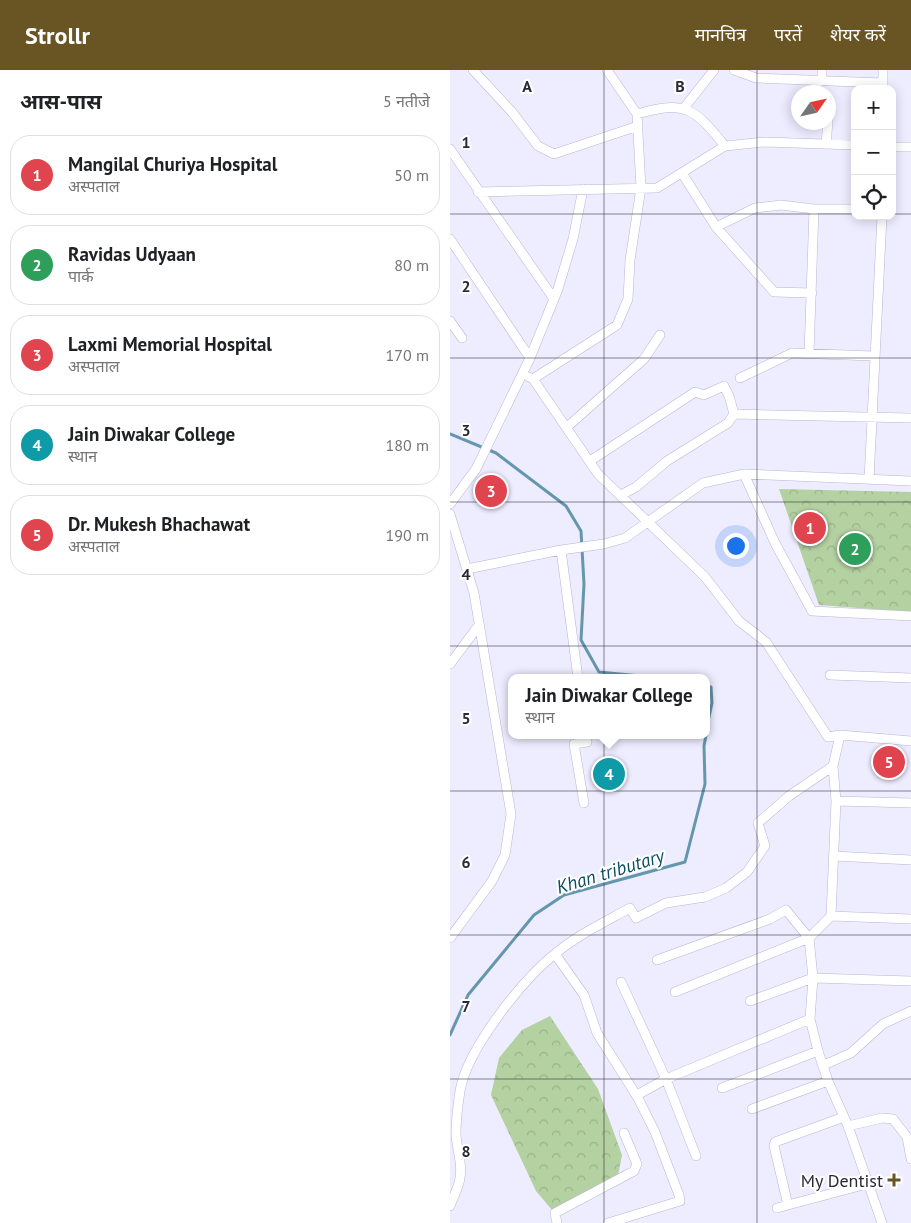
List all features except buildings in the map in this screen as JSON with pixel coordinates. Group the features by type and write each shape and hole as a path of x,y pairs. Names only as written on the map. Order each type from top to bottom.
{"street":[{"path":"473,70 512,112 538,146 554,154 638,126"},
{"path":"533,379 617,325 628,299 630,260 641,188 637,114 607,70"},
{"path":"684,108 714,70"},
{"path":"734,70 756,78 775,75 870,85"},
{"path":"818,85 822,70"},
{"path":"883,70 883,85"},
{"path":"637,114 663,107 684,108 708,125 725,146"},
{"path":"826,144 827,130"},
{"path":"478,192 657,188 725,146 765,142 851,145"},
{"path":"896,147 911,147"},
{"path":"450,149 554,299"},
{"path":"682,173 716,227 774,292 812,293"},
{"path":"450,504 476,469 530,358 554,299 573,240 583,189"},
{"path":"716,227 755,208 781,205 814,209 851,209"},
{"path":"809,354 814,209"},
{"path":"869,480 873,356 882,220"},
{"path":"450,239 530,358"},
{"path":"450,321 462,338"},
{"path":"567,427 644,359 660,335"},
{"path":"740,378 792,353 873,356"},
{"path":"521,374 533,379 598,474 621,494 705,577 739,621 766,642 828,737 840,736 911,741"},
{"path":"590,461 695,392 704,395 724,386 730,396 734,414 728,423 667,461 636,487 621,494"},
{"path":"734,414 911,418"},
{"path":"744,474 774,543 812,611 911,616"},
{"path":"466,569 625,538 704,483 744,474 911,482"},
{"path":"450,514 452,530 474,593 511,814 505,855 492,882 450,938"},
{"path":"565,550 578,674"},
{"path":"450,664 479,625"},
{"path":"830,675 911,678"},
{"path":"674,992 810,938 831,916 836,801 833,766 840,736"},
{"path":"584,803 574,744 587,742 587,739"},
{"path":"450,1206 460,1179 461,1162 456,1134 460,1090 472,1058 498,1017 555,954 580,936 630,908 636,918 666,903 705,897 726,888 747,872 765,846 758,823 789,796 833,766"},
{"path":"836,801 911,803"},
{"path":"834,856 911,860"},
{"path":"657,960 770,919 786,910 810,938 813,978 810,1019 818,1051 828,1081 848,1126 882,1223"},
{"path":"831,916 911,919"},
{"path":"555,954 584,995 597,1033 637,1095 655,1132 680,1201 608,1223"},
{"path":"750,1001 813,978 911,980"},
{"path":"621,982 666,1079 696,1156"},
{"path":"824,1065 851,1053 883,1024 911,1011"},
{"path":"637,1095 666,1079 810,1019"},
{"path":"722,1088 818,1051"},
{"path":"752,1109 828,1081"},
{"path":"788,1205 774,1146 775,1142 844,1117"},
{"path":"848,1126 882,1118 894,1119 907,1138 911,1159"},
{"path":"557,1223 555,1213 634,1171 637,1164 624,1132"},
{"path":"777,1208 867,1184"}],"green space":[{"path":"779,489 911,492 911,612 819,605"},
{"path":"550,1016 598,1089 622,1155 617,1181 552,1210 536,1191 491,1095 499,1058 522,1030"}],"waterway":[{"name":"Khan tributary","path":"450,434 496,453 566,506 581,531 584,584 581,640 599,672 620,674"},
{"name":"Khan tributary","path":"710,687 712,703 710,712"},
{"name":"Khan tributary","path":"450,1035 468,995 534,915 564,895 685,862 705,784 705,739"}],"place":[{"name":"Laxmi Memorial Hospital","path":"491,491"},
{"name":"Mangilal Churiya Hospital","path":"810,528"},
{"name":"Ravidas Udyaan","path":"855,549"},
{"name":"Dr. Mukesh Bhachawat","path":"889,762"},
{"name":"Jain Diwakar College","path":"609,774"},
{"name":"My Dentist","path":"894,1180"}]}
